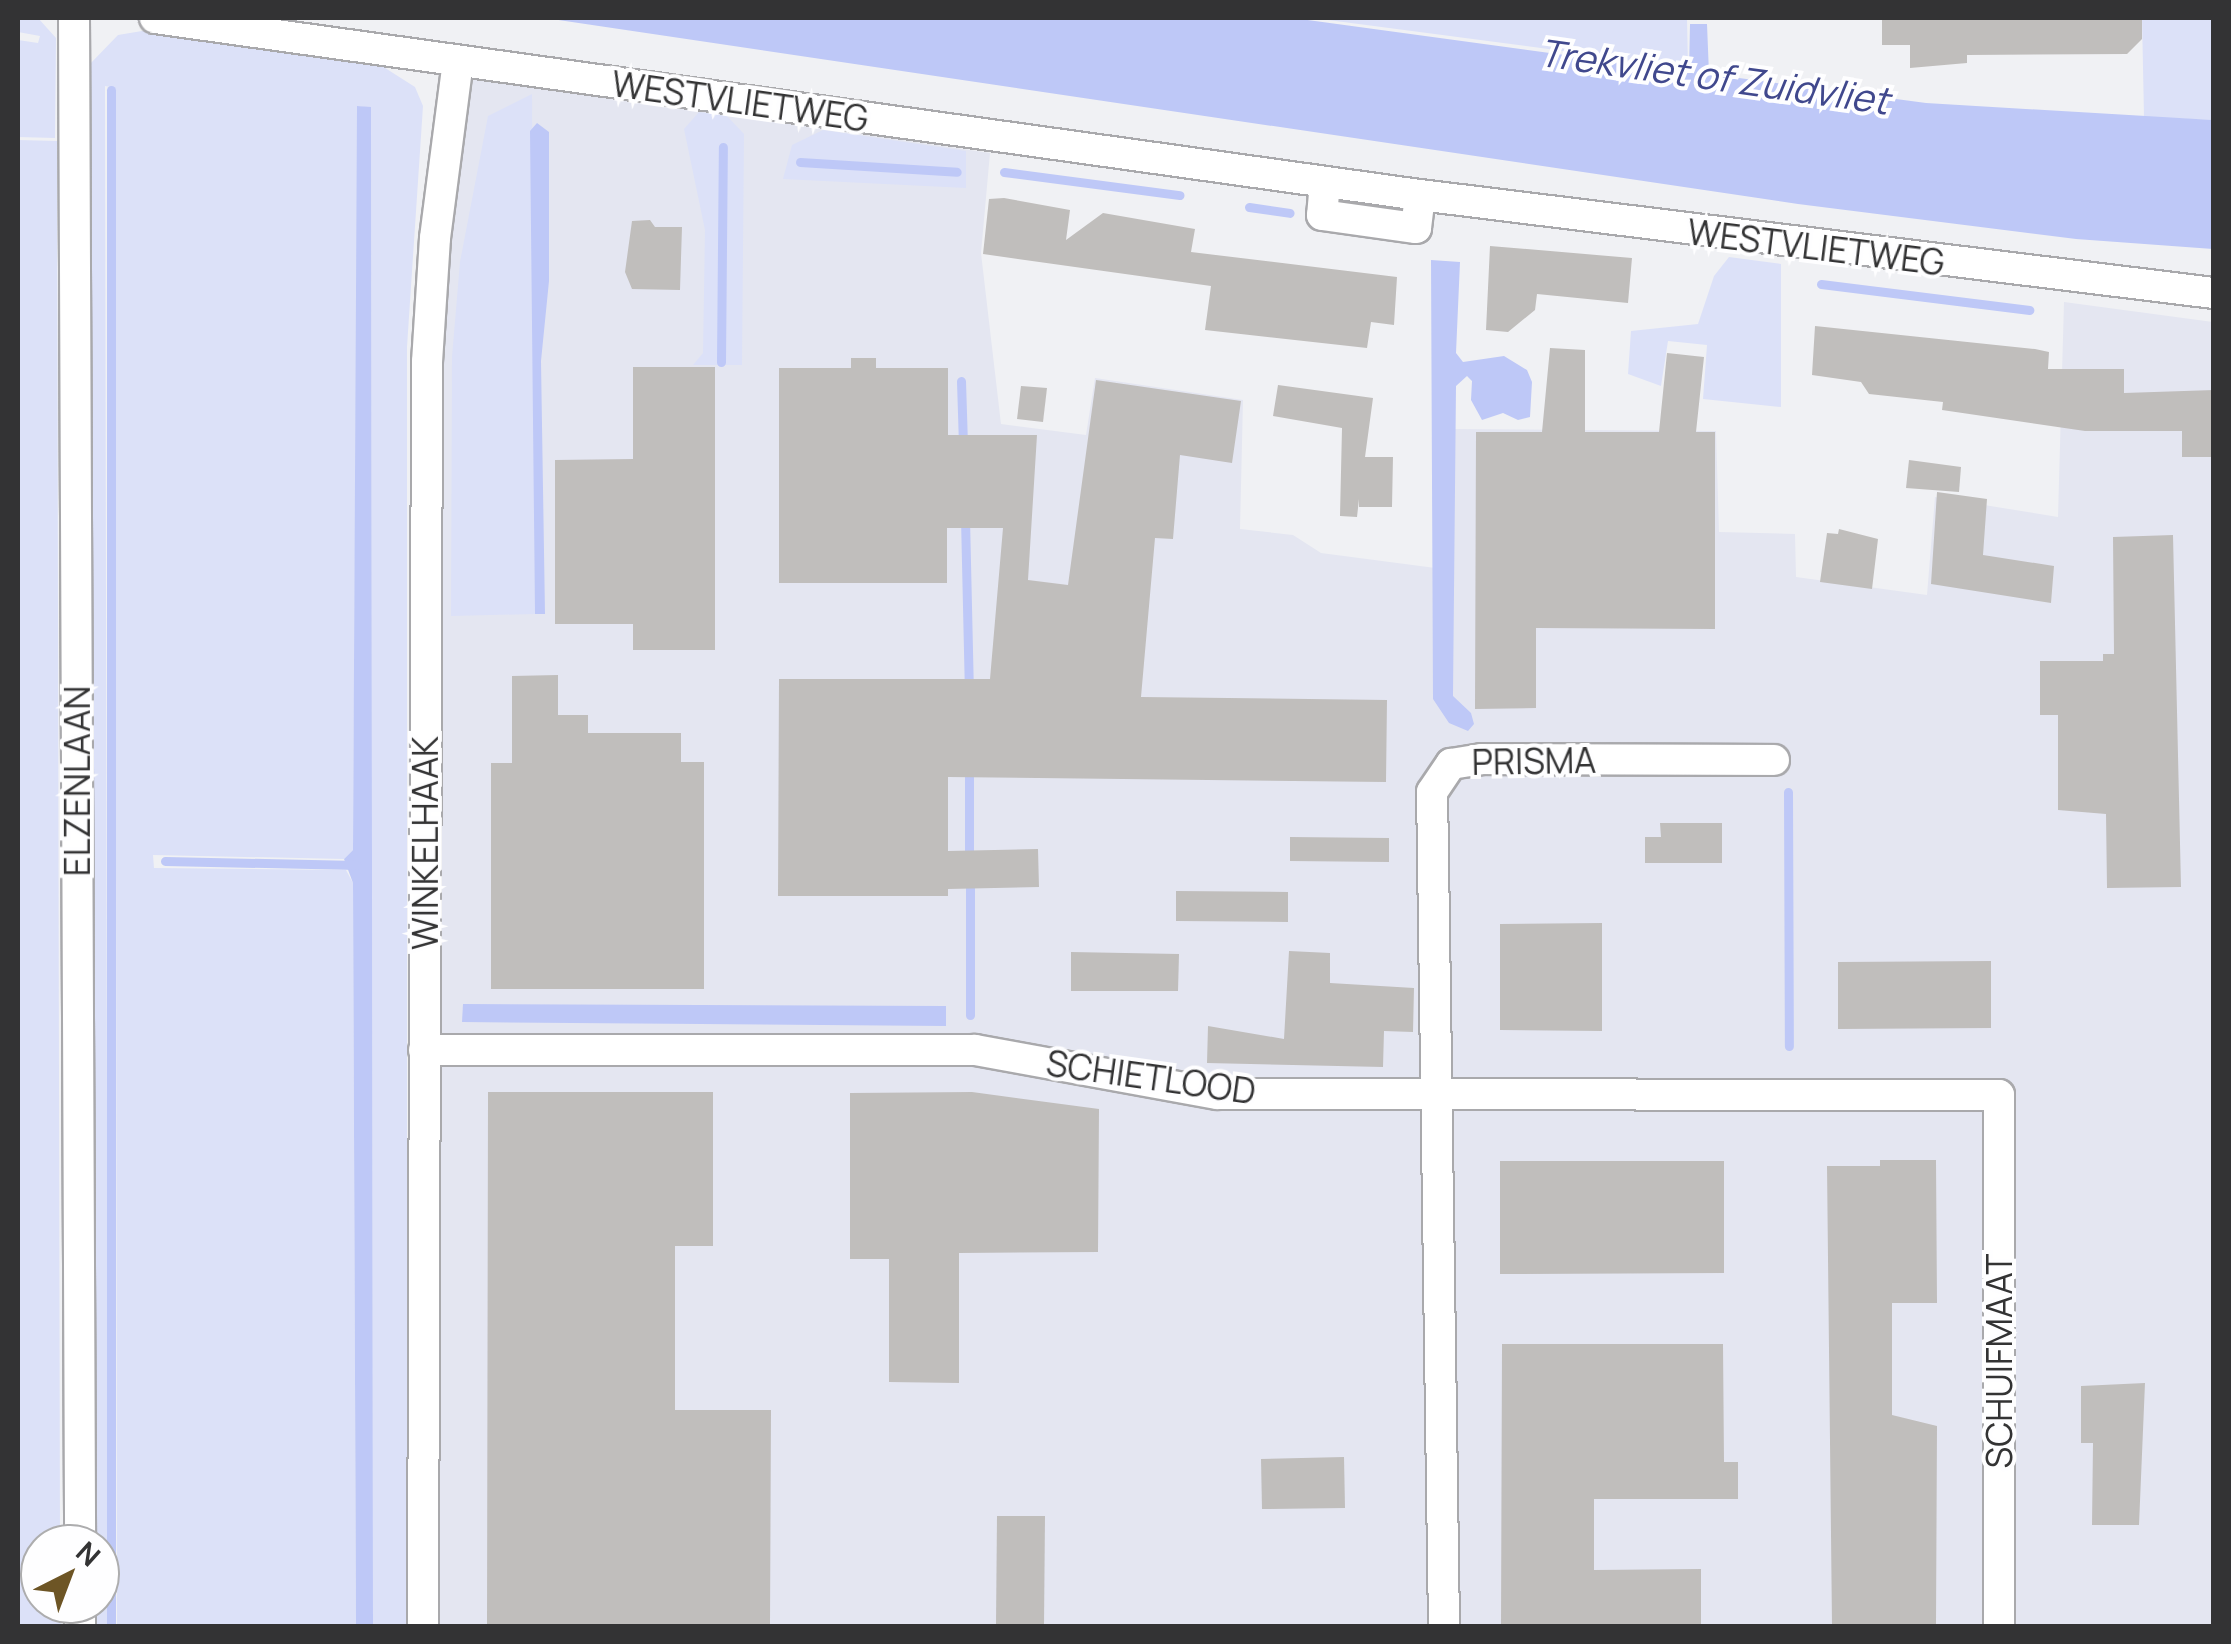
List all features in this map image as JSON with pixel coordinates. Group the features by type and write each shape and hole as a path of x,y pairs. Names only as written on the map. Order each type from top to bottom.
{"street":[{"name":"ELZENLAAN","path":"74,18 80,1524"},
{"name":"WESTVLIETWEG","path":"155,18 1420,195 2214,294"},
{"name":"WINKELHAAK","path":"424,1626 426,362 434,238 458,61"},
{"name":"PRISMA","path":"1435,1096 1432,792 1451,764 1774,760"},
{"name":"SCHIETLOOD","path":"424,1050 975,1050 1217,1094 1999,1094"},
{"name":"SCHUIFMAAT","path":"1999,1094 1999,1626"},
{"path":"1435,1096 1444,1626"}],"shaded area":[{"path":"18,18 38,18 56,38 55,138 18,137 18,40 38,43 40,36 18,32"},
{"path":"1313,18 1687,18 1688,69 1556,50"},
{"path":"2142,18 2213,18 2213,120 2144,117"},
{"path":"142,31 382,66 415,87 423,106 407,347 407,1626 373,1626 371,108 358,106 353,850 344,859 153,855 154,868 346,870 353,883 356,1626 117,1626 120,1524 117,1524 115,88 105,86 108,1524 93,1524 89,65 118,35"},
{"path":"439,72 990,153 981,253 1001,424 1086,435 1095,378 1243,400 1240,529 1293,535 1321,553 1443,569 1448,429 1716,431 1719,532 1795,534 1796,577 1927,595 1935,497 2058,517 2064,302 2213,322 2213,1626 414,1626 416,346"},
{"path":"532,94 535,614 451,616 452,357 460,262 488,116"},
{"path":"699,112 727,116 744,134 742,365 693,365 703,353 705,230 684,129"},
{"path":"823,130 966,151 966,188 783,179 792,145"},
{"path":"18,140 57,141 60,1524 20,1524 20,1624 61,1626 18,1626"},
{"path":"1729,257 1781,264 1781,407 1703,399 1707,345 1668,341 1661,386 1628,374 1631,331 1698,324 1714,276"}],"water":[{"name":"Trekvliet of Zuidvliet","path":"545,18 1293,18 1689,72 1690,24 1707,24 1709,74 1926,103 2213,120 2213,249 2076,239 1798,204"},
{"path":"357,106 371,107 373,1626 356,1626 353,883 344,859 353,850"},
{"path":"537,123 549,132 549,281 541,361 545,614 535,614 530,131"},
{"path":"1431,260 1460,262 1456,353 1463,362 1504,356 1527,370 1532,382 1530,417 1518,420 1503,413 1482,420 1471,400 1472,381 1467,376 1456,386 1453,696 1471,713 1474,724 1468,731 1449,723 1433,699"},
{"path":"463,1004 946,1006 946,1026 462,1022"}],"building":[{"path":"1882,18 2142,18 2142,39 2127,54 1967,55 1967,63 1910,68 1910,45 1882,45"},
{"path":"1004,198 1070,210 1066,240 1103,213 1195,229 1191,252 1397,277 1394,325 1371,322 1367,348 1205,330 1211,286 983,254 989,199"},
{"path":"650,220 655,227 682,227 680,290 632,289 625,272 632,221"},
{"path":"1490,246 1632,258 1628,303 1537,294 1535,310 1508,332 1486,330"},
{"path":"1815,326 2049,352 2048,369 2124,369 2124,393 2214,390 2214,457 2182,457 2182,431 2085,431 1942,410 1943,402 1869,394 1861,382 1812,375"},
{"path":"1550,348 1585,350 1585,432 1659,432 1667,353 1704,357 1696,432 1715,432 1715,629 1536,628 1536,708 1475,709 1476,432 1542,432"},
{"path":"851,358 876,358 876,368 948,368 948,435 1037,435 1028,580 1068,585 1096,380 1241,401 1232,463 1180,455 1173,539 1155,538 1141,697 1387,700 1386,782 948,777 948,851 1038,849 1039,887 948,889 948,896 778,896 779,679 990,679 1003,528 947,528 947,583 779,583 779,368 851,368"},
{"path":"633,367 715,367 715,650 633,650 633,624 555,624 555,460 633,459"},
{"path":"1278,385 1373,398 1365,457 1393,457 1392,507 1359,507 1359,499 1357,517 1340,516 1342,428 1273,416"},
{"path":"1021,386 1047,388 1043,422 1017,419"},
{"path":"1909,460 1961,467 1959,492 1906,488"},
{"path":"1937,492 1987,499 1983,555 2054,566 2051,603 1931,584"},
{"path":"1839,529 1878,539 1872,589 1820,582 1827,533 1838,534"},
{"path":"2173,535 2181,887 2107,888 2106,814 2058,810 2058,715 2040,715 2040,661 2103,661 2103,654 2114,654 2113,537"},
{"path":"558,675 558,715 588,715 588,733 681,733 681,762 704,762 704,989 491,989 491,763 512,763 512,676"},
{"path":"1660,823 1722,823 1722,863 1645,863 1645,837 1661,837"},
{"path":"1290,837 1389,838 1389,862 1290,861"},
{"path":"1176,891 1288,892 1288,922 1176,921"},
{"path":"1602,923 1602,1031 1500,1030 1500,924"},
{"path":"1289,951 1330,953 1330,983 1414,988 1413,1032 1384,1031 1383,1067 1207,1063 1208,1026 1284,1039"},
{"path":"1071,952 1179,954 1178,991 1071,991"},
{"path":"1991,961 1991,1028 1838,1029 1838,962"},
{"path":"488,1092 713,1092 713,1246 675,1246 675,1410 771,1410 770,1626 487,1626"},
{"path":"972,1092 1099,1109 1098,1252 959,1253 959,1383 889,1382 889,1259 850,1259 850,1093"},
{"path":"1880,1160 1936,1160 1937,1303 1892,1303 1892,1415 1937,1426 1936,1626 1832,1626 1827,1166 1880,1166"},
{"path":"1500,1161 1724,1161 1724,1273 1500,1274"},
{"path":"1502,1344 1723,1344 1724,1462 1738,1462 1738,1499 1594,1499 1594,1570 1701,1569 1701,1626 1501,1626"},
{"path":"2145,1383 2139,1525 2092,1525 2093,1443 2081,1443 2081,1386"},
{"path":"1344,1457 1345,1508 1262,1509 1261,1459"},
{"path":"997,1516 1045,1516 1044,1626 996,1626"}],"waterway":[{"path":"111,90 111,1626"},
{"path":"721,362 723,147"},
{"path":"800,162 957,172"},
{"path":"1004,172 1179,195"},
{"path":"1249,207 1290,213"},
{"path":"1821,284 2029,310"},
{"path":"961,381 963,443"},
{"path":"965,518 969,688"},
{"path":"969,768 969,858"},
{"path":"1788,792 1789,1046"},
{"path":"165,861 357,865"},
{"path":"970,878 970,1015"}]}
